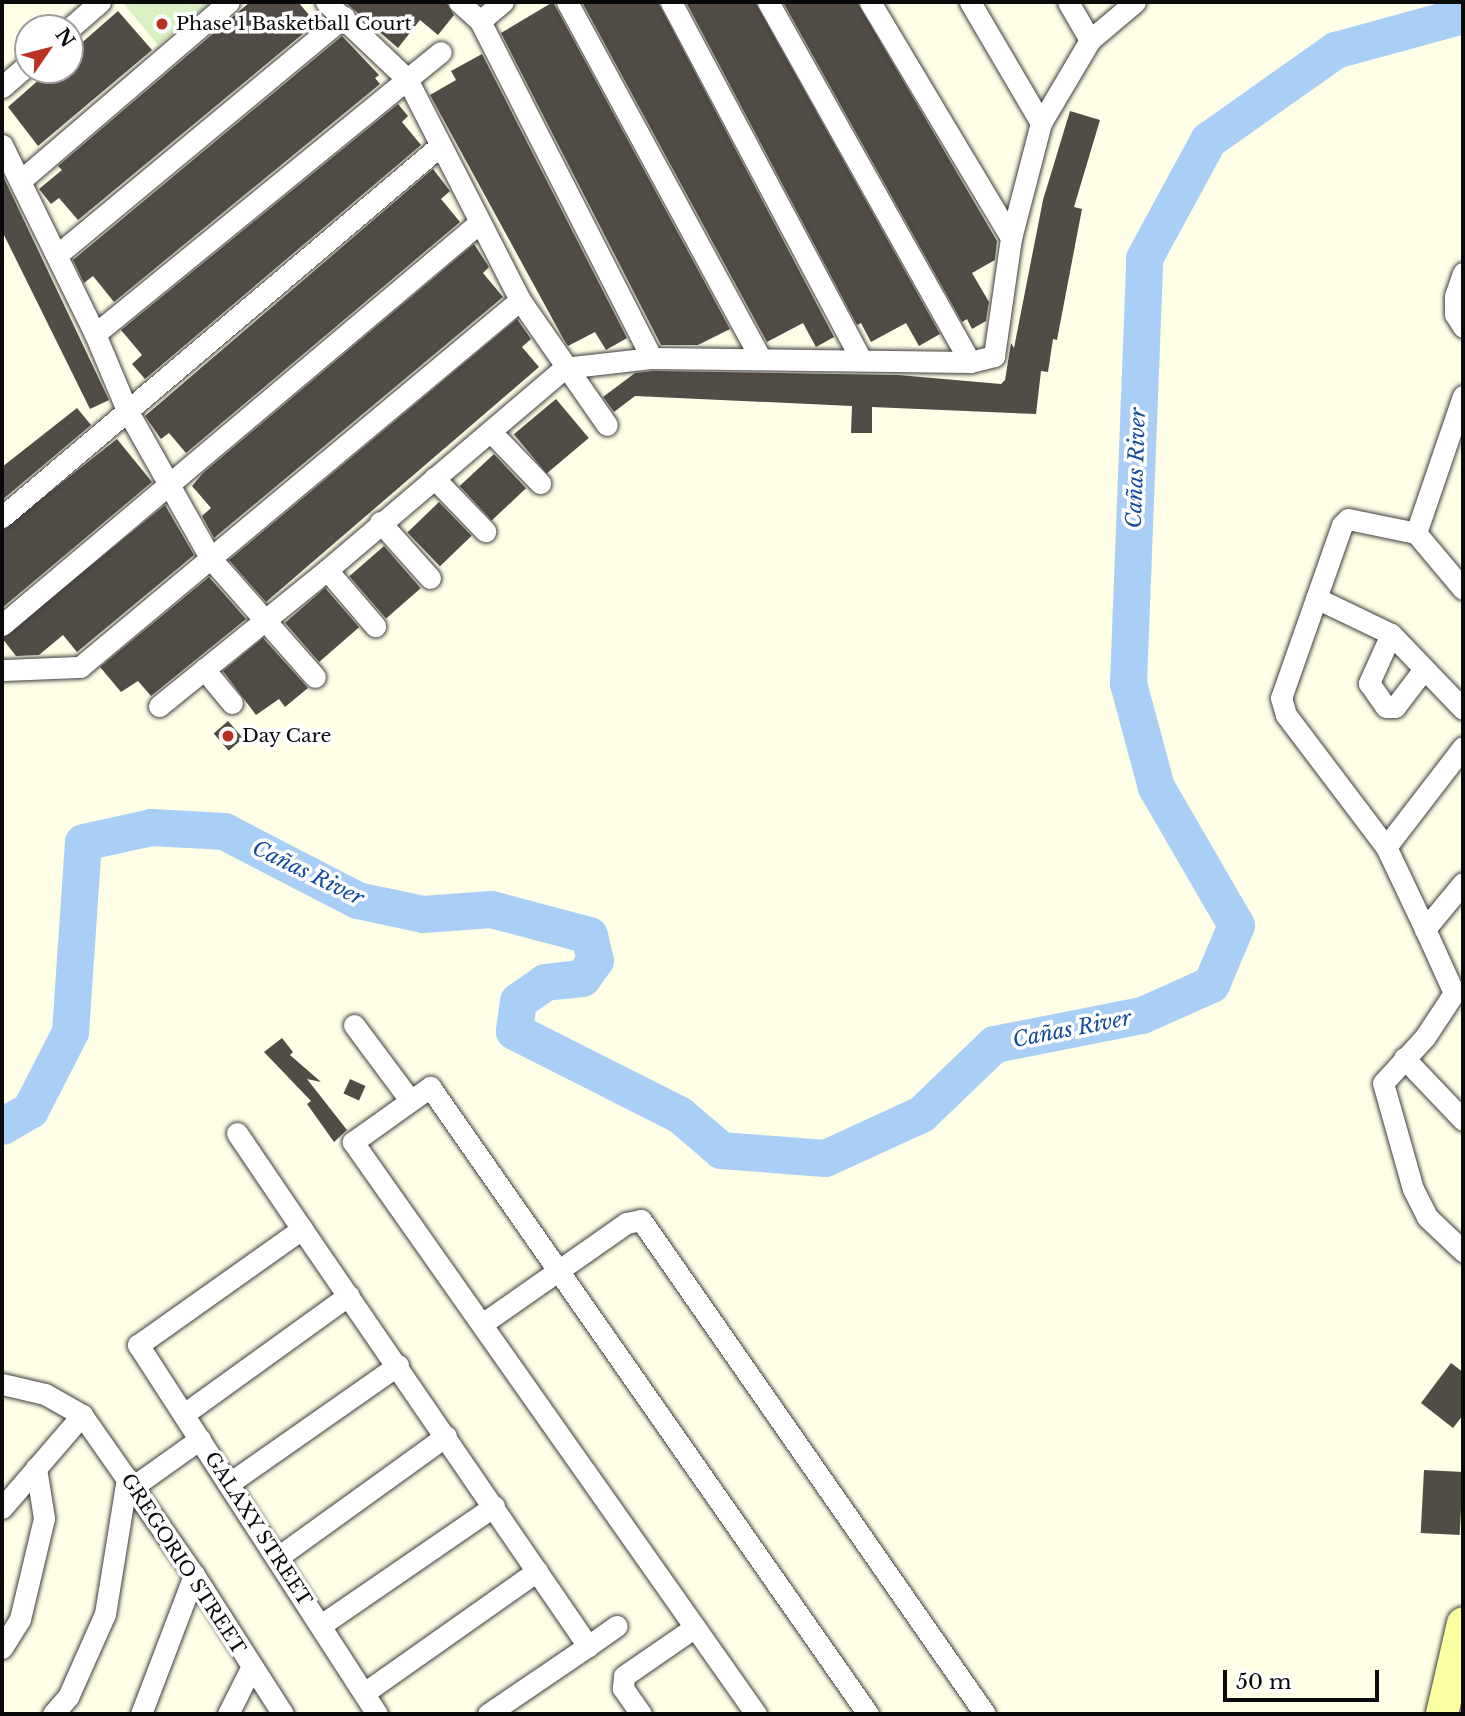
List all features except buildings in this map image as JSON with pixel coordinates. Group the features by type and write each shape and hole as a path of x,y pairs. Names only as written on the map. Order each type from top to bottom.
{"main road":[{"path":"1442,1714 1463,1623"}],"street":[{"path":"84,16 100,2"},
{"path":"20,181 229,2"},
{"path":"326,2 407,79 520,300 564,368 607,425"},
{"path":"459,2 480,21 652,358"},
{"path":"480,21 503,2"},
{"path":"567,2 761,359"},
{"path":"671,2 860,358"},
{"path":"768,2 970,362"},
{"path":"870,2 1012,238"},
{"path":"970,2 1041,123"},
{"path":"1068,2 1090,40"},
{"path":"159,706 327,570 380,522 491,432 564,368 652,358 860,358 970,362 994,356 1012,238 1041,123 1090,40 1135,2"},
{"path":"57,255 344,17"},
{"path":"95,334 441,52"},
{"path":"2,145 95,334 127,410 211,559 315,677"},
{"path":"2,517 441,145"},
{"path":"2,625 480,223"},
{"path":"1463,273 1455,296 1455,314 1463,327"},
{"path":"2,670 80,667 520,300"},
{"path":"1416,533 1463,396"},
{"path":"491,432 540,483"},
{"path":"1450,434 1463,451"},
{"path":"434,478 485,531"},
{"path":"1463,589 1416,533 1349,519 1342,525 1281,707 1386,847 1459,998 1383,1083 1402,1160 1427,1217 1463,1251"},
{"path":"380,522 430,578"},
{"path":"327,570 374,626"},
{"path":"1316,598 1391,634 1463,709"},
{"path":"1391,634 1370,683 1386,707 1395,707 1424,669"},
{"path":"204,669 232,704"},
{"path":"1386,847 1463,747"},
{"path":"1425,929 1463,883"},
{"path":"354,1025 410,1100"},
{"path":"1405,1058 1463,1120"},
{"path":"757,1714 353,1142 430,1087 868,1714"},
{"path":"237,1133 588,1646"},
{"path":"482,1324 634,1219 650,1227 985,1714"},
{"name":"GALAXY STREET","path":"302,1229 138,1345 231,1482 377,1714"},
{"path":"184,1414 349,1296"},
{"path":"231,1482 398,1365"},
{"path":"2,1384 44,1394 82,1415 2,1508"},
{"name":"GREGORIO STREET","path":"82,1415 194,1575 251,1668 283,1714"},
{"path":"278,1557 446,1436"},
{"path":"53,1714 68,1696 105,1615 131,1482 200,1439"},
{"path":"2,1648 20,1619 44,1518 36,1468"},
{"path":"321,1625 494,1506"},
{"path":"364,1693 537,1571"},
{"path":"141,1714 194,1575"},
{"path":"488,1714 617,1626"},
{"path":"642,1714 623,1688 624,1676 695,1627"},
{"path":"228,1714 251,1668"}],"green space":[{"name":"Phase 1 Basketball Court","path":"122,2 211,2 158,45"}],"waterway":[{"name":"Cañas River","path":"2,1126 30,1110 70,1032 83,842 151,827 224,831 357,900 423,914 491,909 589,935 595,960 582,978 545,982 518,1001 514,1031 680,1115 721,1150 825,1158 921,1114 994,1044 1142,1015 1211,984 1236,925 1156,787 1128,683 1144,258 1208,140 1335,50 1463,15"}],"place":[{"name":"Phase 1 Basketball Court","path":"162,24"},
{"name":"Day Care","path":"228,736"}]}
